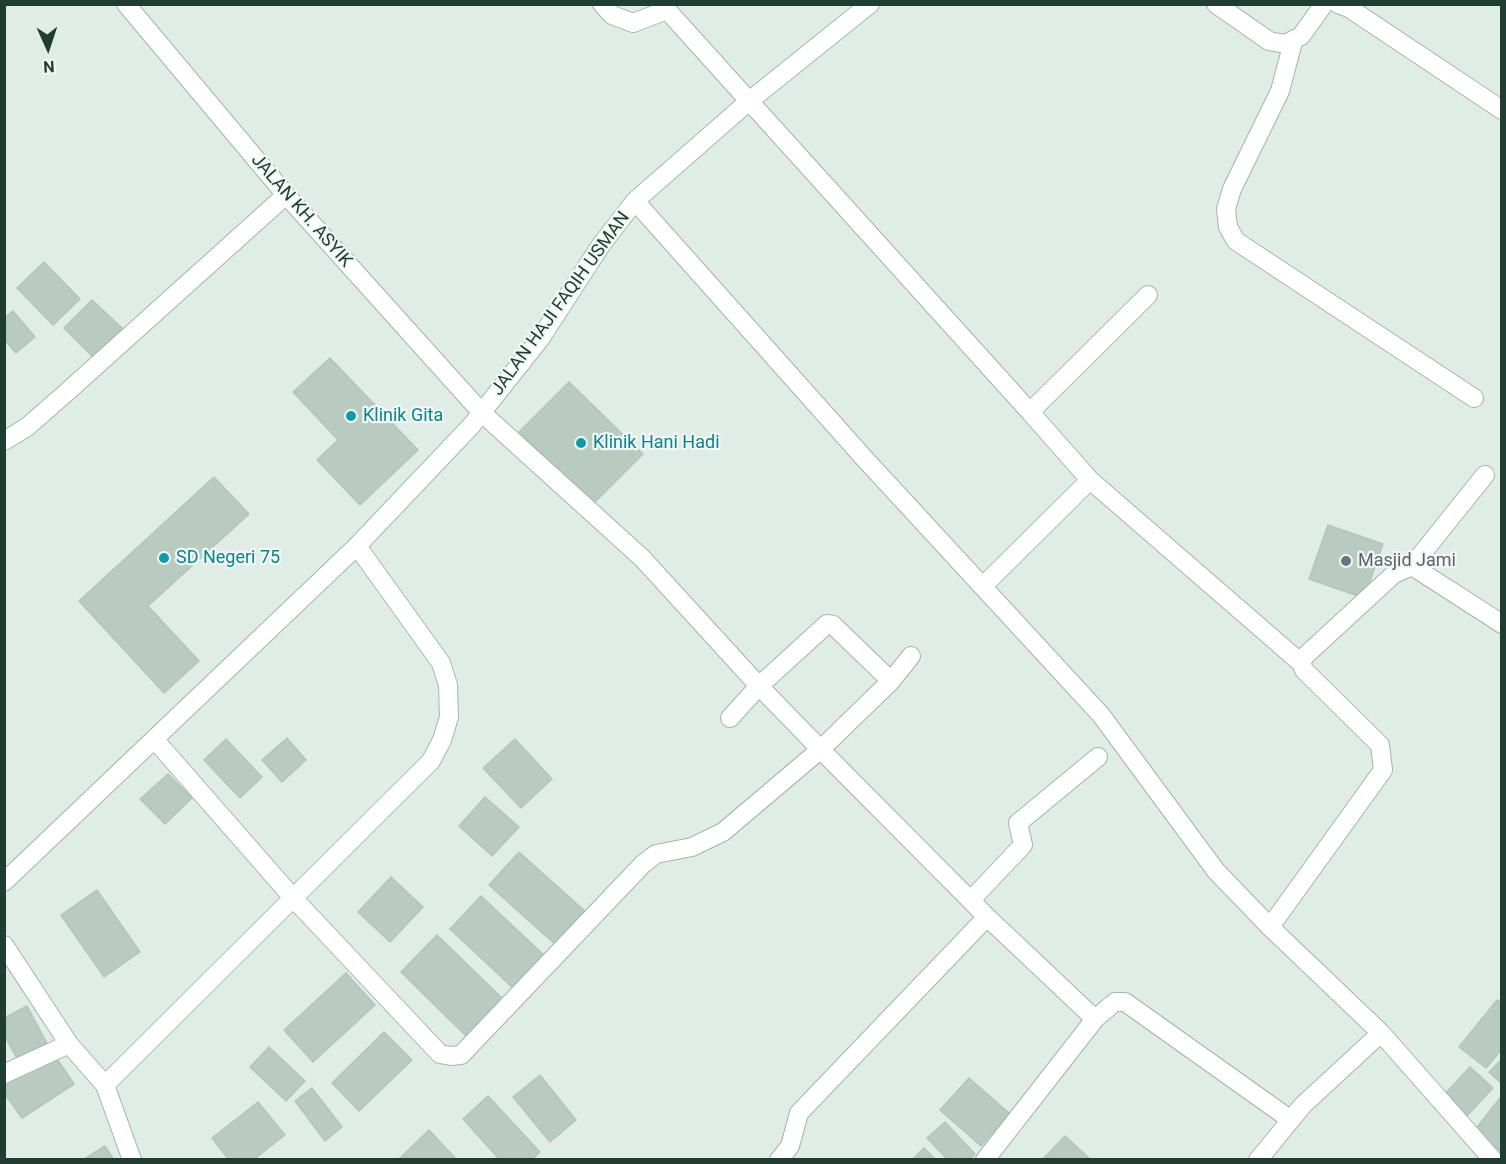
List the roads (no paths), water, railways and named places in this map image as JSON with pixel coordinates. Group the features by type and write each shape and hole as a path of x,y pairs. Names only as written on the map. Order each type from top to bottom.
{"street":[{"name":"JALAN KH. ASYIK","path":"126,4 286,195 482,413 642,558 759,686 987,917 1095,1019"},
{"path":"602,4 612,15 633,23 667,10 747,102 1090,480 1301,663 1304,670 1380,745 1383,770 1270,927"},
{"name":"JALAN HAJI FAQIH USMAN","path":"4,882 76,816 357,546 482,413 540,339 601,245 633,204 747,102 870,4"},
{"path":"1216,4 1269,41 1278,44 1293,42"},
{"path":"1324,4 1293,42 1280,91 1232,189 1226,209 1228,227 1236,241 1474,398"},
{"path":"1338,4 1349,8 1502,110"},
{"path":"4,441 51,406 286,195"},
{"path":"633,204 1101,715 1216,871 1379,1035 1493,1160"},
{"path":"1030,412 1148,295"},
{"path":"1301,663 1394,574 1412,566 1485,475"},
{"path":"982,586 1090,480"},
{"path":"105,1085 431,761 442,740 449,717 448,685 441,663 357,546"},
{"path":"1412,566 1502,624"},
{"path":"730,718 759,686 827,624 832,625 891,681"},
{"path":"155,740 294,899 440,1054 461,1055 643,864 656,854 692,847 723,832 821,749 891,681 911,656"},
{"path":"971,900 1023,845 1018,823 1098,757"},
{"path":"780,1160 790,1146 799,1113 987,917"},
{"path":"4,945 69,1044 105,1085 132,1160"},
{"path":"985,1159 1095,1019 1115,1002 1125,1002 1291,1120"},
{"path":"1258,1160 1291,1120 1379,1035"},
{"path":"4,1074 69,1044"}],"place":[{"name":"Klinik Gita","path":"351,416"},
{"name":"Klinik Hani Hadi","path":"581,443"},
{"name":"SD Negeri 75","path":"164,558"},
{"name":"Masjid Jami","path":"1346,561"}]}
